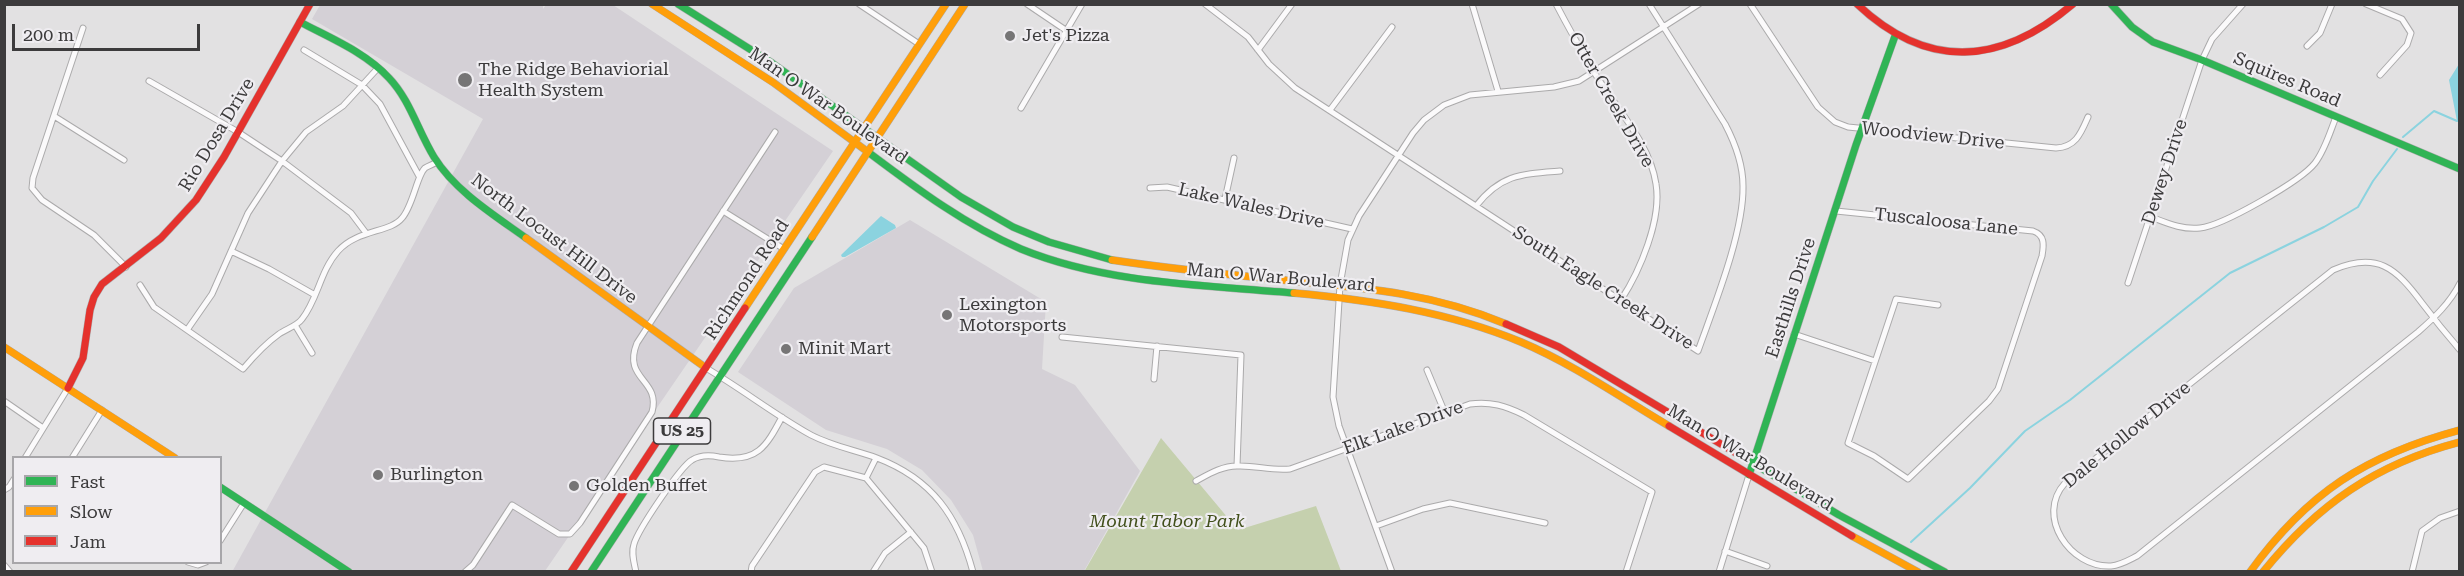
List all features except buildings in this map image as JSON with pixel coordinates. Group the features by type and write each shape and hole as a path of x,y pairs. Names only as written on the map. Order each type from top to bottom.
{"main road":[{"name":"Rio Dosa Drive","path":"68,388 83,358 90,310 94,297 102,284 161,238 196,200 238,132 310,4"},
{"name":"Man O War Boulevard","path":"652,4 751,69 977,226 1015,246 1048,259 1113,276 1339,298 1427,311 1476,325 1518,341 1564,363 1847,533 1918,572"},
{"name":"Man O War Boulevard","path":"678,4 772,63 863,129 986,212 1023,231 1066,248 1111,260 1388,290 1432,299 1482,314 1537,335 1605,373 1839,515 1945,572"},
{"name":"Richmond Road","path":"571,572 946,4"},
{"name":"Richmond Road","path":"591,572 964,4"},
{"path":"1857,4 1874,21 1896,36 1928,48 1944,51 1980,51 1998,48 2034,33 2073,4"},
{"name":"Squires Road","path":"2111,4 2132,27 2148,39 2460,169"},
{"name":"North Locust Hill Drive","path":"300,22 353,51 378,68 402,94 437,162 463,190 496,217 706,368"},
{"name":"Easthills Drive","path":"1749,475 1836,211 1860,129 1896,36"},
{"path":"7,348 172,456"},
{"path":"2250,572 2270,543 2292,519 2345,476 2374,459 2402,447 2460,430"},
{"path":"2263,572 2301,527 2358,483 2417,454 2460,442"},
{"path":"222,489 349,572"}],"street":[{"path":"859,4 919,44"},
{"path":"1027,4 1067,31"},
{"path":"1021,108 1082,4"},
{"name":"South Eagle Creek Drive","path":"1205,4 1235,26 1284,79 1698,351 1740,219 1743,185 1733,140 1710,98 1649,4"},
{"path":"1258,50 1292,4"},
{"path":"1472,4 1498,91"},
{"name":"Otter Creek Drive","path":"1556,4 1594,72 1647,154 1656,184 1655,214 1651,230 1636,275 1621,300"},
{"path":"1392,572 1335,411 1333,390 1340,285 1352,229 1398,155 1424,120 1444,105 1470,95 1563,86 1579,81 1699,4"},
{"name":"Woodview Drive","path":"1750,4 1818,107 1834,122 1860,129 2056,148 2067,147 2076,140 2088,117"},
{"name":"Dewey Drive","path":"2128,283 2202,60 2212,39 2243,4"},
{"path":"2307,46 2320,33 2332,4"},
{"path":"2366,4 2402,19 2411,33 2407,45 2380,75"},
{"path":"1329,110 1392,27"},
{"path":"83,28 33,177 32,188 34,194 94,235 126,267"},
{"path":"304,50 362,85 380,104 419,176"},
{"path":"187,330 212,294 248,213 282,160 306,132 343,106 378,68"},
{"path":"149,81 282,160 351,213 366,233"},
{"path":"54,116 124,160"},
{"path":"2151,217 2181,228 2212,226 2264,198 2295,180 2312,166 2321,154 2336,117"},
{"path":"465,572 473,565 512,505 562,535 574,532 652,412 652,392 635,370 632,362 637,343 775,132"},
{"path":"1225,199 1234,158"},
{"path":"140,285 153,307 243,369 263,346 300,322 312,305 326,269 338,250 357,236 392,226 402,218 417,191 419,176 425,168 437,162"},
{"path":"1476,206 1491,189 1511,177 1560,171"},
{"name":"Lake Wales Drive","path":"1150,188 1167,187 1352,229"},
{"name":"Tuscaloosa Lane","path":"1836,211 2032,231 2040,234 2043,240 2042,256 1998,389 1989,401 1908,479 1874,456 1848,443 1896,299 1938,306"},
{"path":"723,212 784,249"},
{"path":"231,250 315,295"},
{"name":"Dale Hollow Drive","path":"2434,318 2401,277 2386,267 2377,263 2355,262 2333,270 2065,483 2057,496 2054,513 2061,539 2077,554 2096,564 2114,566 2137,556 2434,318 2452,297 2460,283"},
{"path":"2434,318 2460,350"},
{"path":"295,325 312,353"},
{"path":"1794,334 1875,361"},
{"path":"1062,337 1241,354 1238,466"},
{"path":"1154,379 1157,346"},
{"path":"4,357 7,348"},
{"path":"706,368 824,441 876,458 911,475 941,502 960,531 974,572"},
{"path":"1427,370 1445,413"},
{"path":"26,456 68,388"},
{"path":"4,401 43,428"},
{"name":"Elk Lake Drive","path":"1196,481 1217,470 1238,466 1272,470 1290,469 1445,413 1476,403 1492,403 1511,408 1652,492 1626,572"},
{"path":"73,456 102,410"},
{"path":"636,572 633,552 640,531 686,465 700,456 740,459 756,453 770,439 782,417"},
{"path":"866,478 876,458"},
{"path":"751,572 752,566 815,472 824,467 866,478 924,548 932,572"},
{"name":"Easthills Drive","path":"1719,572 1749,475"},
{"path":"222,538 244,503"},
{"path":"1376,526 1423,509 1450,503 1545,523"},
{"path":"2412,572 2422,531 2440,518 2460,511"},
{"path":"873,572 885,553 911,532"},
{"path":"1725,551 1767,566"},
{"path":"4,565 10,572"}],"shaded area":[{"path":"320,5 543,5 543,9 546,5 613,5 833,151 545,571 232,572 483,119 312,19"},
{"path":"910,220 1046,302 1042,369 1075,385 1140,471 1084,571 983,571 973,535 951,500 922,470 887,449 826,430 738,372 794,288"}],"green space":[{"name":"Mount Tabor Park","path":"1161,438 1238,530 1316,506 1341,571 1084,572"}],"water":[{"path":"2459,64 2459,121 2457,121 2449,80"},
{"path":"881,216 896,228 842,257 841,255"}],"waterway":[{"path":"2403,137 2434,111 2457,121"},
{"path":"1911,542 1970,488 2025,431 2070,400 2230,273 2324,227 2358,207 2373,181 2397,149"}],"traffic: fast":[{"path":"678,4 772,63 961,197 1013,227 1049,242 1112,260"},
{"path":"2111,4 2132,27 2153,42 2202,60 2460,169"},
{"path":"300,22 347,46 380,69 403,96 428,147 453,181 476,202 526,238"},
{"path":"1749,475 1856,145 1895,36"},
{"path":"868,152 923,192 980,229 1021,249 1054,261 1087,270 1156,281 1294,293"},
{"path":"591,572 812,237"},
{"path":"1746,459 1839,515 1945,572"},
{"path":"222,488 349,572"}],"traffic: slow":[{"path":"652,4 774,83 868,152"},
{"path":"745,308 946,4"},
{"path":"812,237 965,4"},
{"path":"526,238 706,368"},
{"path":"1112,260 1401,294 1453,306 1506,324"},
{"path":"1294,293 1352,299 1409,309 1494,332 1559,360 1669,426"},
{"path":"4,347 172,456"},
{"path":"2250,572 2294,520 2341,481 2367,465 2396,452 2460,430"},
{"path":"2263,572 2305,526 2351,490 2402,462 2460,442"},
{"path":"1852,536 1918,572"}],"traffic: jam":[{"path":"68,388 83,358 90,310 94,297 102,284 161,238 196,200 224,157 310,4"},
{"path":"1857,4 1884,26 1911,41 1938,50 1965,52 1992,48 2019,39 2046,24 2073,4"},
{"path":"571,572 745,308"},
{"path":"1506,324 1559,347 1746,459"},
{"path":"1669,426 1852,536"}],"place":[{"name":"Jet's Pizza","path":"1010,36"},
{"name":"The Ridge Behaviorial Health System","path":"465,80"},
{"name":"Lexington Motorsports","path":"947,315"},
{"name":"Minit Mart","path":"786,349"},
{"name":"Burlington","path":"378,475"},
{"name":"Golden Buffet","path":"574,486"}]}
